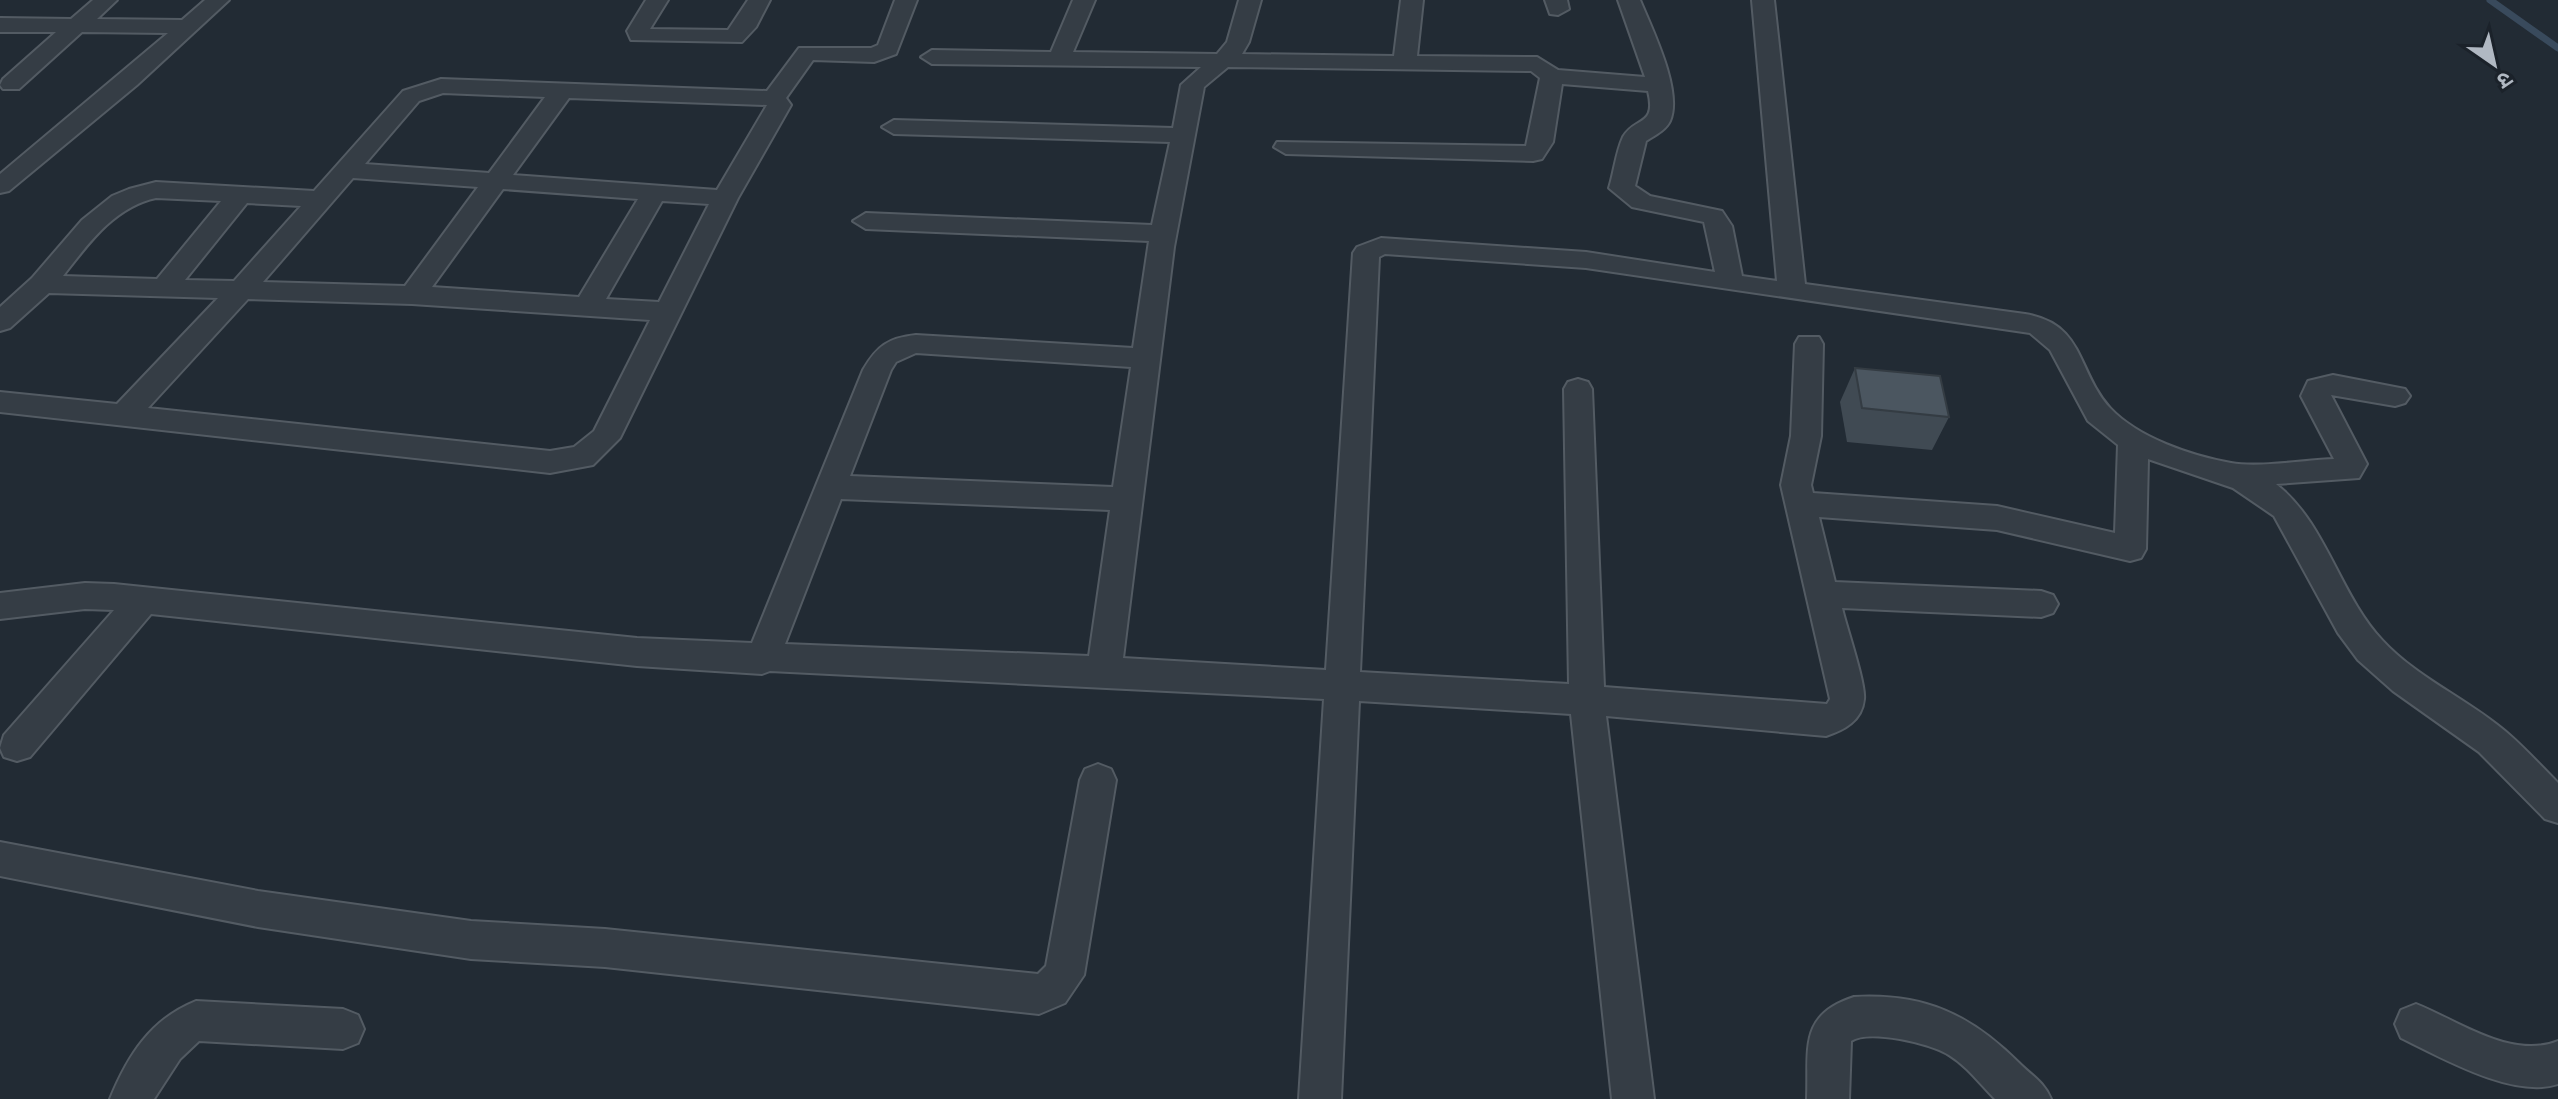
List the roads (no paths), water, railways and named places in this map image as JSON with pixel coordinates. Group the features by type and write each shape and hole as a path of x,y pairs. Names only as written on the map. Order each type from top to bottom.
{"street":[{"path":"0,23 25,0"},
{"path":"13,74 81,25 106,0"},
{"path":"5,178 129,80 218,0"},
{"path":"657,0 638,31 639,35 734,37 745,27 759,0"},
{"path":"774,98 807,53 874,55 888,49 906,0"},
{"path":"1059,59 1084,0"},
{"path":"1104,671 1164,234 1193,85 1238,42 1250,0"},
{"path":"1405,62 1412,0"},
{"path":"1629,0 1663,104 1660,118 1635,138 1622,188 1633,198 1644,202 1713,217 1719,226 1730,283"},
{"path":"1763,0 1792,292"},
{"path":"0,23 187,27"},
{"path":"932,57 1537,64 1552,76 1658,85"},
{"path":"1286,147 1526,156 1537,151 1541,142 1552,76"},
{"path":"124,415 419,91 441,86 774,98"},
{"path":"412,295 562,91"},
{"path":"0,402 550,462 568,461 593,450 605,438 725,198 779,105 774,98"},
{"path":"894,127 1183,135"},
{"path":"347,170 725,198"},
{"path":"0,322 42,284 114,203 124,197 156,190 238,197 319,199"},
{"path":"589,304 655,192"},
{"path":"163,289 238,197"},
{"path":"866,221 1164,234"},
{"path":"1320,1099 1366,253 1381,246 1534,255 2038,325 2058,339 2086,401 2097,415 2133,441 2235,474 2264,488 2285,508 2350,624 2370,650 2405,681 2492,741 2558,807"},
{"path":"42,284 412,295 589,304 667,312"},
{"path":"762,660 877,370 886,355 900,346 943,344 1147,358"},
{"path":"0,606 85,596 637,652 762,660 1104,671 1587,700 1826,721 1833,719 1844,708 1847,699 1796,485 1806,436 1809,344"},
{"path":"2235,474 2348,470 2352,464 2316,396 2318,388 2333,385 2395,396"},
{"path":"1578,389 1587,700 1633,1099"},
{"path":"1799,504 1997,518 2130,549 2133,441"},
{"path":"833,487 1126,499"},
{"path":"1824,594 2041,604"},
{"path":"17,746 143,600"},
{"path":"0,859 258,909 471,940 605,948 1039,994 1051,989 1064,975 1098,780"},
{"path":"1828,1099 1830,1033 1842,1021 1874,1016 1953,1033 1968,1043 2015,1090 2030,1099"},
{"path":"131,1099 161,1048 177,1031 196,1021 343,1029"},
{"path":"2416,1024 2517,1067 2543,1071 2558,1062"}],"waterway":[{"path":"2490,0 2558,48"}]}
